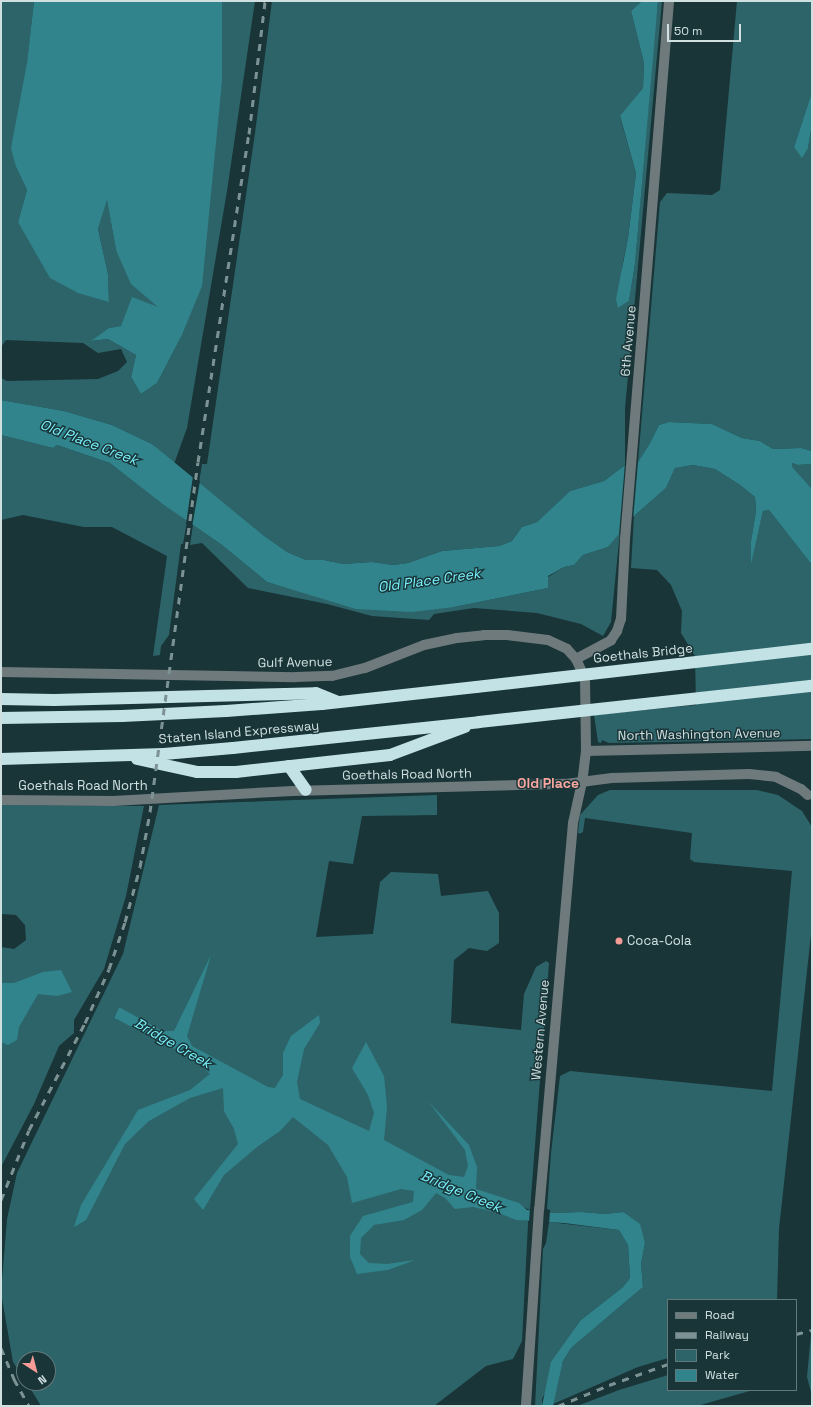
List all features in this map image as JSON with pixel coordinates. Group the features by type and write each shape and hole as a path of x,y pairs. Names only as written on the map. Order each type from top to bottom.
{"highway":[{"name":"Goethals Bridge","path":"476,686 812,649"},
{"name":"Staten Island Expressway","path":"1,718 161,715 259,709 337,702 476,686"},
{"path":"122,755 185,770 209,773 390,756 479,722 812,686"},
{"path":"1,699 54,700 316,693 337,702"},
{"name":"Staten Island Expressway","path":"1,759 122,755 275,745 479,722"},
{"path":"289,766 306,790"}],"street":[{"name":"6th Avenue","path":"576,659 611,640 617,631 621,619 625,539 669,1"},
{"name":"Gulf Avenue","path":"1,672 296,677 332,676 365,668 424,645 457,638 484,635 506,635 548,640 567,649 576,659"},
{"name":"Western Avenue","path":"526,1406 539,1209 573,823 582,782 586,752 585,678 576,659"},
{"name":"North Washington Avenue","path":"586,752 812,746"},
{"name":"Goethals Road North","path":"1,800 97,801 306,790 566,784 612,778 763,775 784,781 808,795"}],"green space":[{"path":"1,1 34,1 16,167 27,190 18,222 109,302 108,274 98,229 107,199 116,250 160,308 121,326 109,328 92,341 108,339 136,355 131,377 141,394 157,383 181,337 222,81 222,1 255,1 227,191 187,428 174,464 152,444 112,425 64,411 1,400 1,378 7,381 98,379 118,371 127,362 121,349 98,353 83,343 6,340 1,347"},
{"path":"272,1 642,1 631,11 644,63 643,88 620,117 636,173 618,308 629,301 635,264 655,28 658,1 662,1 625,409 625,465 604,481 570,491 537,522 522,527 512,541 499,546 442,551 408,563 393,565 372,562 343,564 324,560 306,560 287,552 263,535 199,483 202,464 207,464 255,133"},
{"path":"737,1 812,1 812,92 794,147 808,148 812,125 812,451 801,448 773,449 760,441 742,438 712,424 669,422 659,425 638,462 660,202 667,193 712,195 720,190"},
{"path":"1,435 53,448 57,445 110,463 187,521 183,544 181,544 169,635 161,646 160,655 153,656 167,556 112,527 84,527 23,515 1,520"},
{"path":"792,463 798,465 810,464 812,467 812,489 792,468"},
{"path":"693,465 715,469 740,485 755,497 756,511 751,541 751,561 763,511 769,510 812,565 812,739 609,743 602,740 601,743 598,742 594,715 696,705 695,656 681,633 682,611 671,585 657,570 631,568 634,516 666,488 675,468"},
{"path":"193,525 222,545 267,582 309,594 454,607 548,588 548,577 564,567 574,565 583,555 608,547 620,531 611,622 603,636 581,624 537,613 474,608 434,614 429,620 372,616 327,604 248,588 202,543 190,545"},
{"path":"610,790 757,790 778,795 802,811 812,827 812,925 779,1229 777,1299 667,1299 667,1358 638,1367 553,1404 563,1361 571,1348 643,1287 641,1264 645,1243 623,1212 605,1214 582,1212 550,1213 550,1210 547,1209 551,1153 560,1076 570,1071 772,1091 792,871 694,862 690,859 692,833 585,818 583,832 579,834 580,815 598,795"},
{"path":"437,795 437,815 362,816 353,864 329,861 316,937 373,934 380,882 391,872 438,874 441,896 488,891 499,913 499,943 487,951 469,948 454,960 451,1023 521,1030 524,994 536,967 546,961 549,963 530,1210 523,1207 522,1220 528,1221 528,1224 522,1341 513,1359 486,1366 434,1406 41,1406 32,1391 56,1391 56,1351 16,1351 16,1367 13,1362 1,1293 7,1219 17,1173 123,954 159,805","holes":["119,1007 127,1013 145,1033 114,1018"]},
{"path":"1,805 144,806 126,896 104,969 74,1020 74,1033 59,1046 34,1104 1,1167 1,947 14,949 26,940 25,925 16,915 1,914"},
{"path":"549,1222 619,1230 628,1245 630,1278 623,1287 581,1320 542,1399 542,1406 535,1406 543,1249 546,1243"},
{"path":"812,1334 811,1392 807,1377"},
{"path":"667,1375 667,1391 750,1391 697,1406 577,1406 619,1390"}],"water":[{"path":"34,1 222,1 222,81 202,286 181,337 157,383 141,394 131,377 136,355 108,339 91,341 109,328 121,326 132,297 158,307 131,284 116,250 107,200 98,229 108,274 109,302 78,293 50,278 18,222 27,190 16,167 11,148 27,63"},
{"path":"642,1 658,1 635,264 629,301 618,308 616,299 628,238 636,173 620,116 643,88 644,63 631,11"},
{"path":"812,92 812,125 808,148 802,158 794,147"},
{"name":"Old Place Creek","path":"1,400 64,411 112,425 152,444 263,535 287,552 306,560 324,560 343,564 372,562 393,565 408,563 442,551 499,546 512,541 522,527 537,522 570,491 604,481 625,465 638,462 659,425 669,422 712,424 742,438 760,441 773,449 801,448 812,451 812,467 810,464 798,465 792,463 792,467 812,489 812,565 769,510 763,511 751,564 751,541 756,511 755,497 740,485 715,469 693,465 675,468 666,488 634,516 608,547 583,555 574,565 564,567 548,576 548,588 454,607 412,612 356,609 267,582 222,545 164,505 110,463 57,445 53,448 1,435"},
{"name":"Bridge Creek","path":"211,955 187,1036 192,1046 268,1087 275,1088 283,1075 283,1053 291,1036 319,1015 320,1023 304,1049 297,1082 300,1099 369,1131 374,1113 368,1095 352,1068 366,1042 384,1076 387,1107 384,1140 449,1175 464,1177 468,1166 465,1150 428,1101 469,1145 477,1167 476,1189 519,1203 527,1210 552,1213 582,1212 605,1214 623,1212 640,1224 645,1243 641,1264 643,1287 571,1348 563,1361 553,1406 542,1406 551,1362 581,1320 623,1287 630,1278 628,1245 619,1230 564,1223 516,1220 499,1213 473,1207 455,1209 445,1198 436,1193 422,1210 404,1220 374,1225 361,1238 360,1254 369,1263 387,1264 415,1260 388,1270 357,1274 350,1257 350,1236 363,1216 413,1202 414,1191 401,1189 352,1203 347,1177 328,1145 293,1117 280,1131 257,1147 224,1175 203,1210 194,1199 238,1144 234,1129 224,1111 223,1088 190,1098 149,1121 125,1144 86,1220 74,1227 81,1205 138,1110 190,1090 210,1074 195,1059 114,1018 119,1007 162,1031 174,1031"},
{"path":"61,970 72,992 57,996 38,994 19,1027 17,1040 8,1045 1,1042 1,983 14,983 43,972"}],"pier":[{"path":"632,461 638,462 633,520 619,535 625,463"},
{"path":"193,476 200,481 192,527 186,524"},
{"path":"530,1208 550,1211 549,1224 529,1223"}],"railway":[{"path":"1,1200 29,1130 85,1023 109,969 125,922 140,867 150,812 198,462 249,134 265,1"},
{"path":"797,1334 812,1330"},
{"path":"1,1348 14,1379 29,1406"},
{"path":"558,1406 609,1385 667,1364"}],"place":[{"name":"Coca-Cola","path":"619,941"}],"district":[{"name":"Old Place","path":"548,783"}]}
